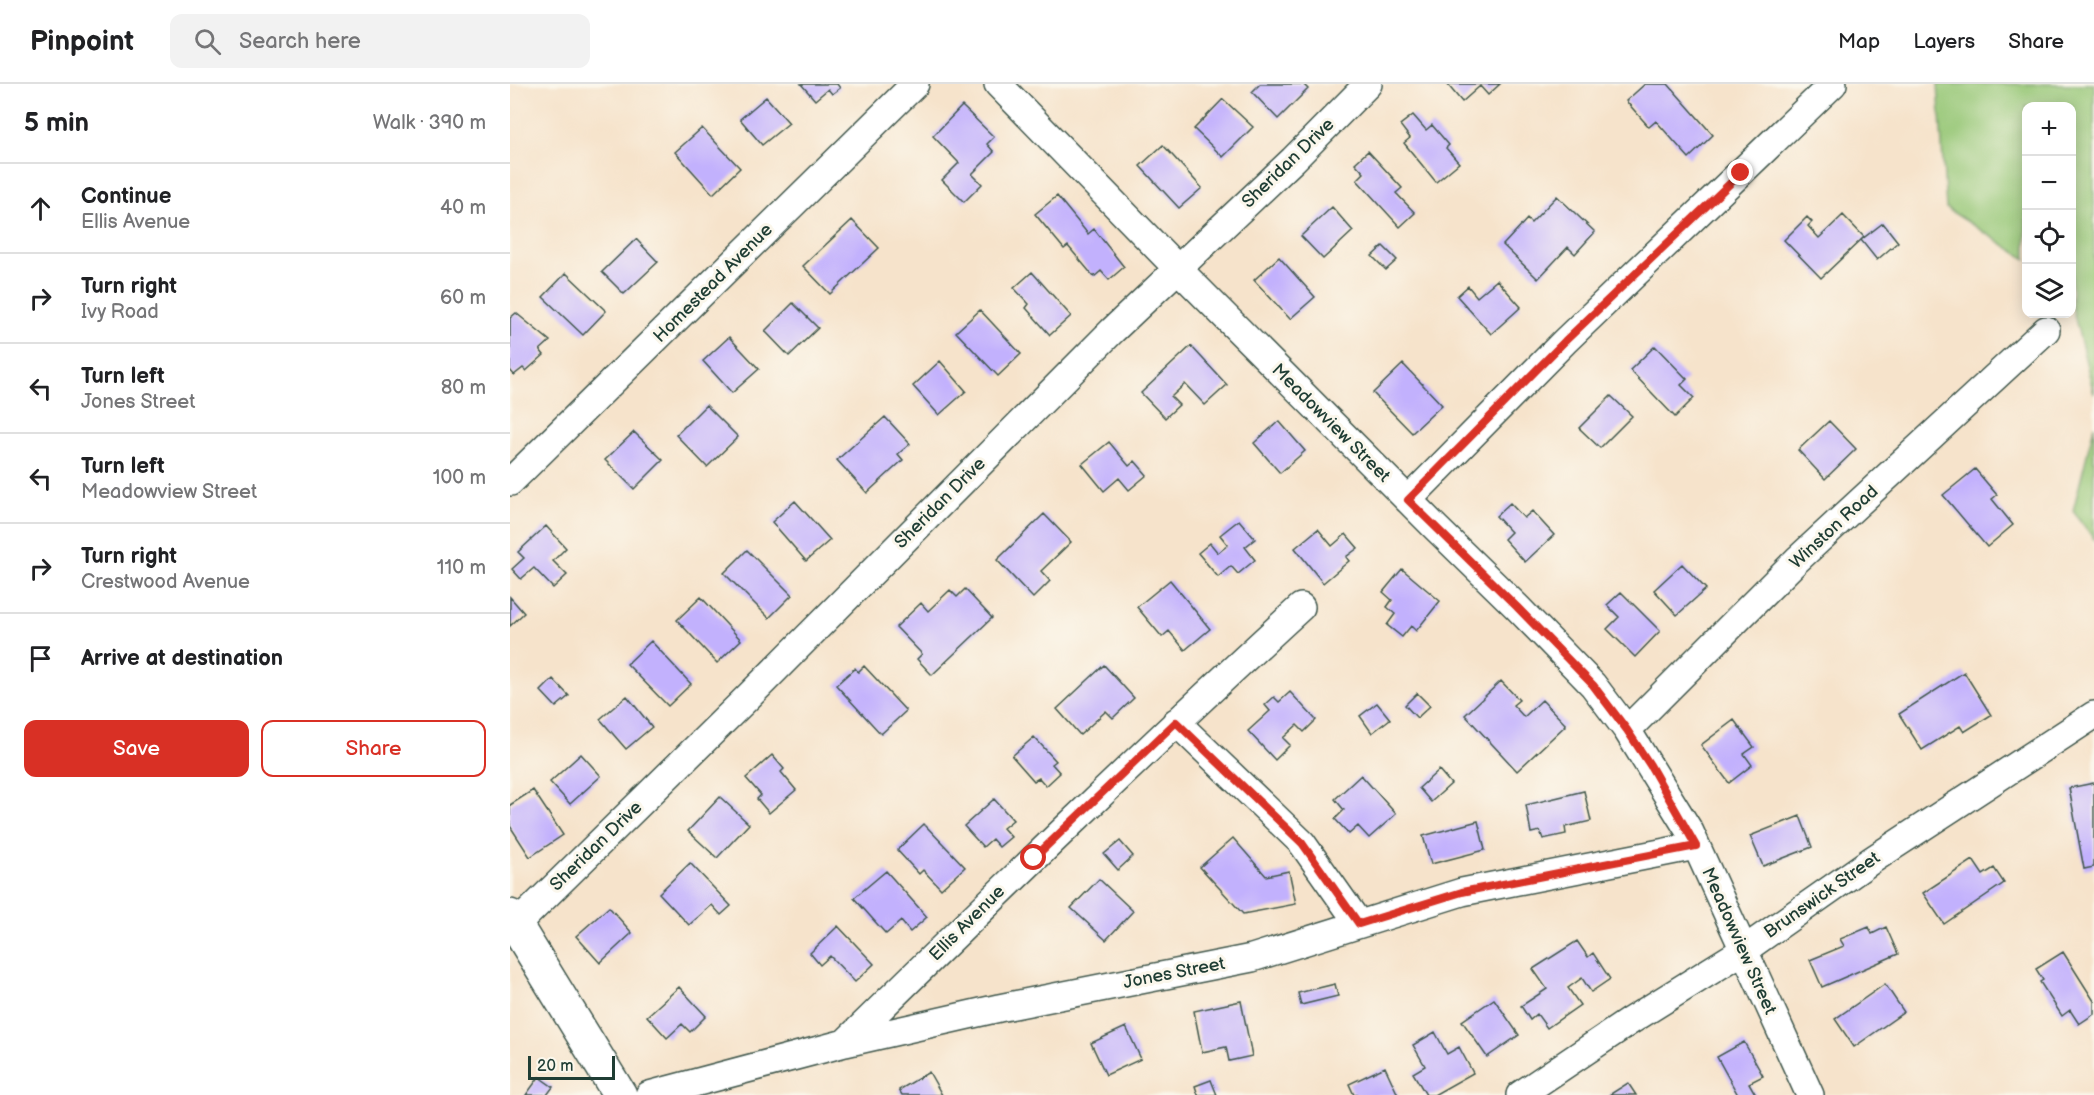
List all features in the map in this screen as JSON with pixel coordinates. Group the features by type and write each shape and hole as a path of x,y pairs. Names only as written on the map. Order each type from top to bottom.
{"street":[{"name":"Homestead Avenue","path":"510,482 915,84"},
{"name":"Meadowview Street","path":"998,84 1178,269 1593,685 1650,765 1696,846 1810,1095"},
{"name":"Sheridan Drive","path":"513,921 748,697 1095,348 1293,160 1368,84"},
{"path":"1408,500 1565,341 1833,84"},
{"name":"Winston Road","path":"1627,730 1797,560 2046,330"},
{"name":"Ellis Avenue","path":"845,1043 1176,722 1301,607"},
{"name":"Brunswick Street","path":"1520,1095 1630,1021 1744,950 1872,860 2094,715"},
{"path":"1176,722 1302,843 1359,924"},
{"name":"Jones Street","path":"649,1095 845,1043 999,1008 1252,958 1462,892 1696,846"},
{"path":"513,921 620,1095"}],"green space":[{"path":"1938,84 2094,84 2094,394 2075,318 2076,102 2022,102 2022,256 1946,208"},
{"path":"2094,426 2094,539 2073,511"}],"building":[{"path":"801,84 837,84 840,88 832,94 828,89 815,100"},
{"path":"1260,84 1303,84 1308,89 1278,119 1252,92"},
{"path":"1447,84 1500,84 1488,95 1480,86 1462,102"},
{"path":"1645,84 1668,84 1713,135 1689,158 1656,121 1649,127 1626,101"},
{"path":"766,97 789,123 762,145 740,119"},
{"path":"1223,99 1253,127 1223,157 1194,129"},
{"path":"962,106 994,137 987,144 994,152 972,174 982,184 964,202 942,180 959,163 933,136"},
{"path":"1413,115 1426,130 1432,125 1449,145 1446,148 1459,163 1436,182 1404,143 1410,138 1400,125"},
{"path":"702,128 740,168 713,194 675,152"},
{"path":"1163,145 1202,188 1179,208 1140,166"},
{"path":"1368,151 1402,188 1396,193 1415,213 1400,227 1357,180 1364,173 1355,163"},
{"path":"1057,196 1088,234 1094,229 1124,267 1109,280 1101,271 1094,277 1068,246 1064,249 1035,214"},
{"path":"1557,196 1595,232 1575,254 1568,247 1538,279 1503,245 1527,219 1531,223"},
{"path":"1332,207 1353,231 1323,259 1301,236"},
{"path":"1843,215 1864,237 1821,278 1784,240 1807,217 1812,222 1808,226 1819,238"},
{"path":"852,220 879,248 830,294 803,266"},
{"path":"1883,223 1898,242 1877,260 1861,240"},
{"path":"636,239 658,262 624,294 602,272"},
{"path":"1383,246 1397,260 1386,270 1372,256"},
{"path":"1279,257 1315,297 1290,319 1254,280"},
{"path":"1032,272 1071,316 1050,335 1026,308 1029,304 1014,288"},
{"path":"566,273 606,311 583,335 543,297"},
{"path":"1497,280 1521,307 1491,334 1457,296 1468,286 1477,297"},
{"path":"793,303 818,328 789,356 765,331"},
{"path":"980,310 1021,354 998,376 956,332"},
{"path":"516,313 550,341 540,350 544,355 526,371 523,368 514,375 510,370 510,318"},
{"path":"729,337 759,369 732,393 703,361"},
{"path":"1191,346 1227,385 1205,405 1185,384 1171,397 1179,405 1165,418 1141,393"},
{"path":"1655,346 1687,379 1681,385 1694,398 1675,417 1630,370"},
{"path":"940,361 966,391 939,415 913,386"},
{"path":"1403,364 1442,405 1412,433 1373,393"},
{"path":"1611,396 1632,416 1600,448 1579,428"},
{"path":"706,405 738,437 707,467 676,435"},
{"path":"885,417 910,444 898,454 903,460 867,493 837,460"},
{"path":"1279,421 1305,451 1280,473 1254,443"},
{"path":"1829,421 1856,449 1825,479 1798,450"},
{"path":"634,432 663,460 634,489 605,460"},
{"path":"1109,442 1129,466 1135,461 1147,475 1129,490 1119,478 1104,491 1082,464"},
{"path":"1975,469 1997,495 1992,499 2013,525 1987,547 1943,495"},
{"path":"795,501 830,540 806,561 772,522"},
{"path":"1510,503 1524,518 1532,511 1554,535 1525,562 1504,539 1511,532 1496,516"},
{"path":"1044,514 1071,542 1041,571 1050,581 1033,598 997,560"},
{"path":"1239,520 1255,539 1245,547 1255,560 1238,574 1231,566 1218,577 1198,553 1210,543 1218,553 1228,545 1220,535"},
{"path":"546,526 566,548 553,561 567,575 553,588 534,568 521,579 512,569 524,558 518,552"},
{"path":"1318,529 1332,546 1346,534 1358,548 1346,557 1349,561 1323,583 1295,548"},
{"path":"747,550 792,595 769,618 724,573"},
{"path":"1682,564 1706,589 1677,615 1654,590"},
{"path":"1402,569 1440,601 1416,631 1411,626 1402,637 1387,625 1395,614 1387,607 1392,600 1383,592"},
{"path":"1170,580 1210,629 1185,650 1169,631 1162,637 1137,607"},
{"path":"965,589 992,618 932,675 917,659 922,654 896,627 921,603 928,611 950,590 957,597"},
{"path":"1621,592 1660,631 1635,657 1607,629 1619,617 1607,605"},
{"path":"510,597 524,613 510,626"},
{"path":"701,597 741,640 717,663 677,620"},
{"path":"651,641 691,684 668,706 627,664"},
{"path":"1104,665 1134,698 1113,718 1106,711 1080,735 1057,709"},
{"path":"864,666 906,711 881,734 836,685 855,668 858,672"},
{"path":"1964,672 1991,715 1964,732 1960,726 1922,750 1899,714"},
{"path":"553,679 569,696 556,707 541,691"},
{"path":"1501,681 1519,700 1513,705 1524,717 1542,700 1566,725 1517,771 1465,715"},
{"path":"1290,692 1316,720 1304,732 1297,725 1283,738 1290,745 1275,760 1248,731 1270,711 1265,705 1274,697 1279,702"},
{"path":"1417,693 1430,706 1417,718 1405,705"},
{"path":"627,696 652,727 626,749 600,719"},
{"path":"1377,703 1390,719 1372,733 1360,716"},
{"path":"1734,720 1754,747 1744,754 1752,765 1729,783 1701,745"},
{"path":"1034,737 1056,761 1052,764 1060,773 1046,786 1039,778 1034,781 1012,756"},
{"path":"581,754 601,776 570,804 550,782"},
{"path":"772,755 784,769 781,772 796,790 769,813 757,799 761,795 746,778"},
{"path":"1439,770 1451,784 1431,802 1419,788"},
{"path":"1361,775 1396,814 1369,838 1358,826 1349,834 1335,819 1344,810 1335,799"},
{"path":"2094,783 2094,867 2084,869 2069,788"},
{"path":"533,790 563,835 530,857 510,826 510,805"},
{"path":"1584,791 1591,821 1565,827 1566,834 1543,839 1540,831 1531,833 1526,805"},
{"path":"720,797 749,824 717,858 688,831"},
{"path":"994,799 1013,820 1003,828 1011,837 999,847 992,839 983,847 964,826"},
{"path":"1800,816 1812,847 1763,866 1750,836"},
{"path":"1478,821 1485,850 1431,864 1423,836"},
{"path":"924,824 965,867 941,889 923,870 919,874 897,850"},
{"path":"1233,838 1266,876 1289,871 1296,904 1243,914 1200,867"},
{"path":"1120,841 1133,856 1118,870 1104,854"},
{"path":"1973,860 1983,875 1994,868 2004,883 1944,924 1923,893"},
{"path":"690,863 731,906 721,915 712,905 689,925 659,893"},
{"path":"886,871 927,917 910,932 901,921 886,934 854,898"},
{"path":"1099,879 1133,911 1106,940 1071,908"},
{"path":"609,907 632,933 600,963 576,936"},
{"path":"838,926 874,964 855,982 830,956 820,965 810,953"},
{"path":"1869,927 1872,934 1886,927 1898,954 1822,987 1810,960 1844,946 1840,939"},
{"path":"1577,941 1588,957 1593,953 1610,979 1591,992 1582,978 1568,988 1580,1005 1547,1028 1537,1014 1530,1020 1521,1006 1547,989 1533,969"},
{"path":"2063,952 2094,1001 2094,1014 2079,1024 2070,1010 2062,1016 2040,982 2043,980 2036,969"},
{"path":"1335,984 1338,996 1301,1005 1298,993"},
{"path":"1885,984 1904,1012 1854,1047 1835,1019"},
{"path":"679,987 706,1016 690,1032 682,1024 667,1038 647,1016"},
{"path":"1494,999 1519,1035 1487,1057 1462,1021"},
{"path":"1241,1001 1252,1056 1229,1061 1226,1047 1202,1052 1194,1011"},
{"path":"1126,1027 1141,1059 1106,1075 1091,1043"},
{"path":"1435,1032 1447,1054 1459,1047 1473,1073 1434,1095 1426,1095 1413,1073 1425,1066 1413,1045"},
{"path":"1744,1042 1763,1076 1749,1083 1756,1095 1738,1095 1717,1057"},
{"path":"1385,1067 1398,1095 1354,1095 1349,1084"},
{"path":"929,1072 942,1095 902,1095 899,1090"},
{"path":"539,1077 553,1087 547,1095 526,1095"},
{"path":"1211,1080 1217,1095 1198,1095 1195,1086"},
{"path":"1628,1083 1636,1095 1609,1095"}],"route":[{"path":"1034,858 1176,722 1302,843 1359,924 1462,892 1696,846 1650,765 1593,685 1408,500 1565,341 1741,173"}]}
